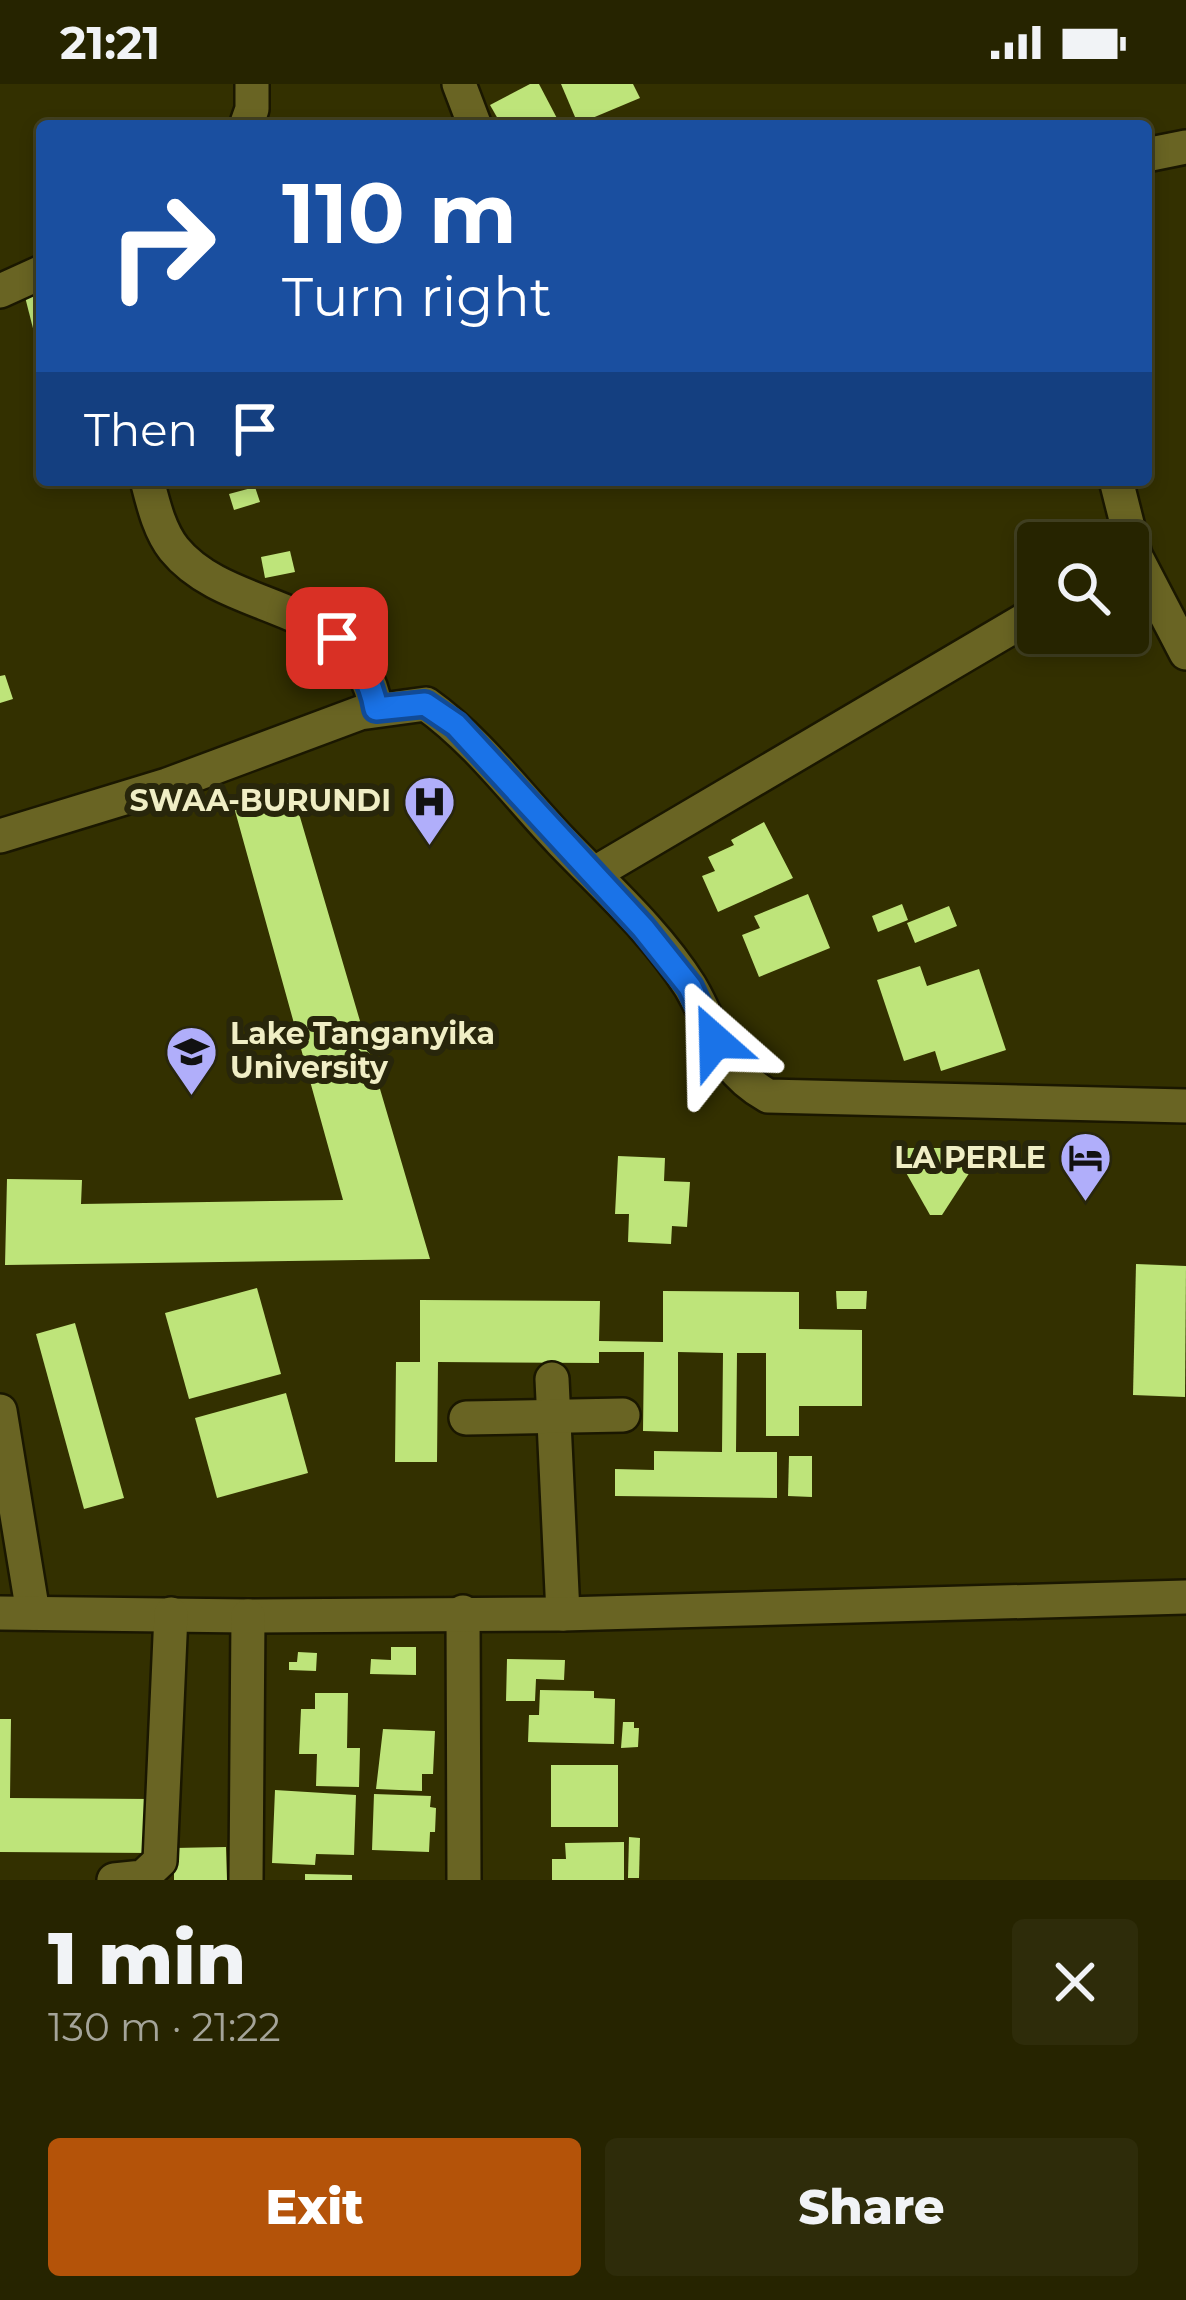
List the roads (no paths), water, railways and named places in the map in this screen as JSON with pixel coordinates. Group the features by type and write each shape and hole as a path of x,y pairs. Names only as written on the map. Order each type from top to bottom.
{"street":[{"path":"248,120 252,84"},
{"path":"459,84 473,120"},
{"path":"1152,154 1186,148"},
{"path":"0,291 36,275"},
{"path":"153,486 172,546 197,572 337,638 361,664 376,709"},
{"path":"1117,486 1124,522"},
{"path":"1149,588 1186,652"},
{"path":"595,873 1017,624"},
{"path":"0,836 167,785 376,709 425,704 456,725 595,873 690,987 715,1041 744,1082 768,1096 1186,1106"},
{"path":"552,1379 563,1614"},
{"path":"0,1411 16,1613 563,1614 1186,1597"},
{"path":"466,1418 623,1415"},
{"path":"463,1612 464,1880"},
{"path":"114,1880 143,1877 160,1861 171,1614"},
{"path":"246,1880 248,1616"}],"place":[{"name":"SWAA-BURUNDI","path":"430,847"},
{"name":"Lake Tanganyika University","path":"191,1097"},
{"name":"LA PERLE","path":"1085,1204"}]}
